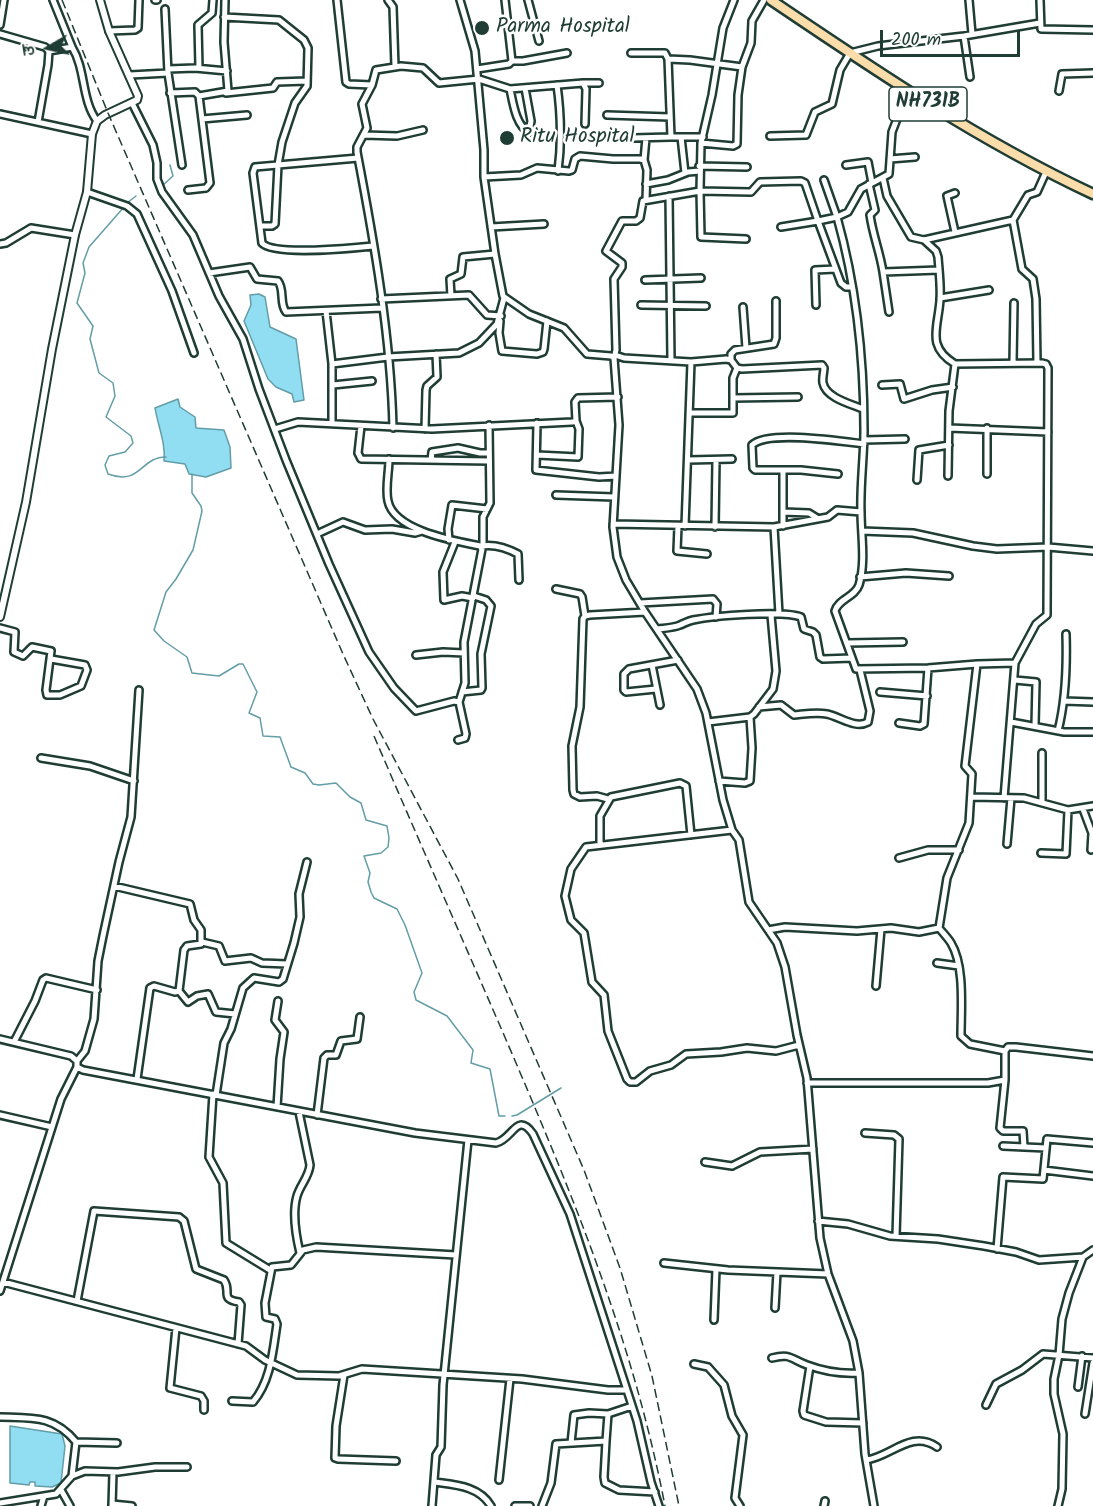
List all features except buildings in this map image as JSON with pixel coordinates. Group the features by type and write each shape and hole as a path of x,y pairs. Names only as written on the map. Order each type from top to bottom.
{"highway":[{"name":"NH731B","path":"771,0 807,21 982,137 1046,172 1093,194"},
{"name":"NH731B","path":"780,0 807,21"},
{"name":"NH731B","path":"853,52 993,138 1093,188"}],"street":[{"path":"0,25 4,0"},
{"path":"53,0 79,60 90,112 97,122"},
{"path":"0,617 26,502 52,349 75,235 87,192 92,134 97,122 105,115 132,103 137,100 138,96 109,31 100,0"},
{"path":"109,31 138,28 139,0"},
{"path":"199,68 198,25 212,13 213,0"},
{"path":"225,0 224,42 228,91 226,93"},
{"path":"337,0 346,82 372,85"},
{"path":"388,0 393,7 395,67"},
{"path":"460,0 475,51 479,79 484,177 504,298 499,333 502,351 537,354 544,350 547,321"},
{"path":"505,0 512,61"},
{"path":"528,0 539,41"},
{"path":"734,0 723,28 702,140 699,191 701,237 746,239"},
{"path":"633,138 681,137 733,146 737,144 738,95 742,67 751,43 752,21 764,0"},
{"path":"969,0 972,34"},
{"path":"1040,0 1041,29 1093,30"},
{"path":"165,9 170,93 182,165"},
{"path":"224,18 276,20 282,22 307,43 305,90 295,103 282,142 278,165 275,224 260,226"},
{"path":"770,136 806,135 815,112 832,104 840,70 853,52 878,46 964,36 1040,23"},
{"path":"0,34 45,47 49,51"},
{"path":"964,36 970,77"},
{"path":"49,51 72,47"},
{"path":"38,122 49,51"},
{"path":"477,69 567,53"},
{"path":"631,53 665,53 668,59 671,137"},
{"path":"668,59 742,67"},
{"path":"393,428 381,299 357,147 367,128 362,104 372,85 376,70 395,67 423,69 440,83 479,79 510,89 584,82 599,83"},
{"path":"130,75 199,68 227,71"},
{"path":"1059,91 1062,74 1093,73"},
{"path":"170,93 195,92 200,96 273,88 277,82 307,81"},
{"path":"584,82 586,88 585,124"},
{"path":"557,85 561,114 558,171"},
{"path":"510,89 516,114 525,130 529,132 531,121 525,88"},
{"path":"781,227 837,217 848,212 861,189 889,174 892,132 908,90"},
{"path":"188,190 206,188 210,183 200,96"},
{"path":"132,103 153,145 157,163 157,179 162,192 193,234 219,296 243,339 286,460 369,652 394,688 416,711 454,701 459,702"},
{"path":"0,114 92,134"},
{"path":"202,119 247,115"},
{"path":"607,115 670,117"},
{"path":"364,135 397,136 423,130"},
{"path":"681,137 685,172"},
{"path":"646,138 646,200"},
{"path":"484,177 521,175 537,168 572,170 575,159 580,156 645,160"},
{"path":"890,159 915,157"},
{"path":"358,158 259,166 254,169 262,243 266,247 296,250 373,246"},
{"path":"846,165 868,162 874,210 870,215 873,235 879,248 889,312"},
{"path":"646,184 668,180 685,172 700,169 747,167"},
{"path":"1037,363 1036,298 1033,279 1022,269 1013,220 1028,195 1037,192 1046,172"},
{"path":"883,178 887,196 910,237 924,240 1013,220"},
{"path":"824,180 837,217 861,349 864,442 860,577 856,591 836,607 837,617 855,667 860,670 1015,663"},
{"path":"851,287 843,285 835,269 805,183 801,181 760,182 751,192 699,191 646,200 641,204 638,220 622,221 606,251 622,263 614,279 616,334 614,357 619,425 613,524 617,557 626,580 645,612 697,689 708,722 719,781 732,830 739,840 749,902 777,943 786,967 807,1083 818,1221 828,1274 853,1341 860,1372 866,1460 874,1506"},
{"path":"87,192 124,206 137,214 184,322 194,353"},
{"path":"955,193 947,196 955,232"},
{"path":"669,196 671,360"},
{"path":"491,227 544,224"},
{"path":"0,244 6,243 31,228 75,235"},
{"path":"924,240 936,251 940,298 936,344 944,357 956,364 1037,363 1046,364 1048,368 1047,615 1036,624 1015,663 1004,798"},
{"path":"451,296 450,279 461,274 463,257 495,254"},
{"path":"209,273 250,267 257,279 276,280 281,283 282,307 286,312 382,308"},
{"path":"816,305 815,270 835,269"},
{"path":"883,273 939,270"},
{"path":"645,280 701,278"},
{"path":"940,298 989,290"},
{"path":"381,299 469,295 487,315 500,319"},
{"path":"504,298 529,314 569,331 587,354 690,362 731,360"},
{"path":"776,301 774,344 733,351 731,360 737,368 822,365 825,368 822,380 824,386 839,400 863,409"},
{"path":"1013,363 1014,303"},
{"path":"641,305 706,306"},
{"path":"743,307 746,348"},
{"path":"326,311 332,364 332,423"},
{"path":"332,364 388,357 454,354 474,345 500,319"},
{"path":"425,429 426,390 427,386 437,377 436,354"},
{"path":"685,526 690,362"},
{"path":"948,477 949,428 956,364"},
{"path":"689,413 733,413 733,378 737,368"},
{"path":"333,385 372,381"},
{"path":"882,385 900,384 904,399 932,390 952,387"},
{"path":"734,398 798,397"},
{"path":"537,454 578,457 579,429 575,402 578,398 618,398"},
{"path":"275,429 291,423 332,423 345,426 425,429 576,421"},
{"path":"537,423 536,470 599,477 616,476"},
{"path":"458,740 465,738 466,734 459,702 465,683 464,653 483,553 483,517 490,503 489,425"},
{"path":"361,426 359,457 366,460 489,461"},
{"path":"949,428 1048,432"},
{"path":"987,429 987,474"},
{"path":"838,474 801,470 755,470 753,468 753,443 782,436 864,442 905,439"},
{"path":"917,480 919,450 949,445"},
{"path":"431,460 432,452 458,448 477,453 489,453"},
{"path":"389,459 388,501 391,509 422,531 452,541 507,549 518,554 519,580"},
{"path":"715,527 716,459"},
{"path":"688,460 732,459"},
{"path":"783,471 783,526"},
{"path":"556,495 614,497"},
{"path":"462,692 482,688 481,654 491,606 486,600 473,597 462,596 444,600 443,572 452,541 448,529 452,505 487,509"},
{"path":"613,524 774,527 828,517 837,510 861,512"},
{"path":"783,512 809,513 817,518"},
{"path":"317,534 343,522 365,530 392,529 414,533 422,531"},
{"path":"678,526 677,550 707,554"},
{"path":"774,527 779,614"},
{"path":"862,531 913,533 997,549 1048,547 1093,551"},
{"path":"860,577 906,573 949,576"},
{"path":"556,590 580,594 585,616 580,707 572,746 573,790 574,794 580,796 594,795 608,799"},
{"path":"640,603 713,599 717,604 716,616"},
{"path":"585,616 645,612"},
{"path":"657,629 716,616 779,614 801,617 804,629 816,635 820,657 823,659 852,658"},
{"path":"708,722 750,717 773,689 775,677 771,615"},
{"path":"0,628 15,632 14,652 16,654 23,656 32,647 51,651 47,695 60,695 81,686 87,670 85,665 51,659"},
{"path":"1058,731 1067,674 1065,634"},
{"path":"847,644 903,642"},
{"path":"416,656 443,652 464,653"},
{"path":"656,689 629,693 624,690 626,670 678,660"},
{"path":"939,928 947,878 969,823 972,774 964,766 977,664"},
{"path":"652,665 660,705"},
{"path":"899,723 922,725 927,696 928,668"},
{"path":"759,707 781,705 794,715 824,714 858,725 866,724 870,711 860,670"},
{"path":"1015,680 1036,681 1035,726"},
{"path":"0,1291 65,1089 85,1051 94,1019 98,961 131,817 139,690"},
{"path":"880,692 927,696"},
{"path":"1064,701 1093,702"},
{"path":"719,781 745,783 750,781 752,748 750,717"},
{"path":"1011,722 1058,731 1093,732"},
{"path":"1042,753 1042,802"},
{"path":"41,758 90,766 134,781"},
{"path":"600,844 600,816 608,799 614,795 683,783 686,786 691,835"},
{"path":"971,797 1011,798 1042,802 1068,810 1093,806"},
{"path":"1007,844 1011,798"},
{"path":"1083,809 1092,833 1091,850"},
{"path":"1041,853 1066,854 1068,810"},
{"path":"732,830 600,844 586,848 571,869 565,897 571,920 584,933 592,982 604,995 606,1026 630,1082 636,1082 650,1071 671,1065 686,1054 752,1048 776,1051 799,1045"},
{"path":"899,858 928,850 958,850"},
{"path":"270,1270 226,1243 222,1183 209,1157 214,1095 223,1048 245,985 254,978 281,982 300,917 299,894 307,862"},
{"path":"114,886 190,904 194,920 201,930 202,942"},
{"path":"768,930 785,927 857,932 891,928 919,932 939,928"},
{"path":"939,928 952,943 959,966 961,1036 970,1044 1005,1051"},
{"path":"876,986 881,929"},
{"path":"235,1014 216,1012 208,994 197,996 188,1002 180,991 184,950 187,946 199,945 202,942 219,946 225,960 251,958 262,963 287,964"},
{"path":"937,963 959,966"},
{"path":"14,1042 46,978 97,990"},
{"path":"137,1079 150,988 154,986 175,992 180,991"},
{"path":"277,1107 284,1036 275,1020 278,1001"},
{"path":"317,1115 324,1058 327,1054 336,1055 341,1041 357,1039 360,1017"},
{"path":"0,1039 71,1056 83,1070 415,1133 486,1143 503,1141 515,1127 528,1125 570,1214 632,1406 659,1506"},
{"path":"1024,1147 1023,1131 1003,1131 1000,1128 1005,1080 1005,1051 1008,1047 1093,1056"},
{"path":"807,1083 988,1083 1005,1080"},
{"path":"299,1112 310,1165 309,1173 296,1198 296,1228 300,1253"},
{"path":"0,1115 52,1127"},
{"path":"865,1133 894,1135 899,1139 896,1236"},
{"path":"997,1249 1003,1178 1007,1176 1041,1180 1044,1178 1047,1139 1093,1143"},
{"path":"432,1506 436,1455 441,1447 444,1375 468,1140"},
{"path":"1003,1146 1046,1148"},
{"path":"705,1162 732,1166 759,1152 813,1149"},
{"path":"1044,1170 1093,1176"},
{"path":"77,1301 94,1211 179,1217 184,1221 196,1269 224,1280 227,1298 241,1305 238,1344"},
{"path":"818,1221 848,1224 896,1236 938,1239 1016,1252 1039,1260 1083,1257 1093,1250"},
{"path":"231,1401 256,1400 264,1385 271,1362 277,1324 275,1319 265,1314 270,1270 275,1265 291,1265 300,1253 316,1247 456,1255"},
{"path":"1058,1506 1062,1494 1064,1463 1063,1434 1054,1394 1054,1379 1062,1319 1083,1257"},
{"path":"664,1263 716,1269 828,1274"},
{"path":"714,1320 716,1269"},
{"path":"775,1308 777,1272"},
{"path":"3,1282 249,1347 262,1358 297,1375 344,1375 350,1371 362,1369 626,1390"},
{"path":"176,1328 170,1388 201,1396 204,1401 204,1410"},
{"path":"986,1405 993,1387 1000,1380 1022,1370 1043,1354 1093,1358"},
{"path":"772,1358 782,1355 790,1356 810,1366 843,1373 860,1372"},
{"path":"1078,1387 1082,1356"},
{"path":"1085,1414 1093,1363"},
{"path":"694,1364 708,1367 724,1385 732,1416 743,1435 735,1498 740,1506"},
{"path":"810,1366 802,1411 804,1415 826,1422 863,1423"},
{"path":"344,1375 336,1426 335,1458 396,1461"},
{"path":"499,1480 510,1379"},
{"path":"571,1443 574,1416 589,1413 608,1414 632,1406"},
{"path":"608,1414 605,1483 619,1490 655,1492"},
{"path":"0,1418 46,1419 61,1427 76,1442 117,1443"},
{"path":"542,1506 551,1483 556,1444 606,1441"},
{"path":"72,1476 76,1442"},
{"path":"866,1460 877,1459 911,1442 926,1442 937,1448"},
{"path":"0,1503 56,1494 72,1476 85,1471 113,1472 155,1467 187,1467"},
{"path":"113,1472 112,1505 132,1506"},
{"path":"434,1482 469,1488 485,1497 491,1506"},
{"path":"61,1490 70,1506"},
{"path":"41,1506 44,1496"},
{"path":"515,1506 530,1506"}],"water":[{"path":"259,294 265,297 270,327 296,339 304,400 294,402 292,394 276,387 268,379 244,321 251,305 250,295"},
{"path":"178,399 180,407 195,417 196,428 224,430 230,447 231,468 206,477 189,474 185,464 164,461 163,442 155,408"},
{"path":"10,1426 62,1434 65,1446 61,1483 52,1487 35,1486 35,1482 30,1482 29,1485 10,1483"}],"waterway":[{"path":"162,186 173,176 170,165"},
{"path":"127,203 136,196"},
{"path":"124,207 89,247 83,263 85,273 77,303 93,326 90,339 99,373 113,383 115,396 106,417 131,436 133,443 125,452 109,456 105,465 108,474 119,477 134,474 151,461 166,457"},
{"path":"192,474 192,493 202,511 193,550 166,592 154,630 164,641 187,657 192,673 219,676 243,664 257,692 249,713 260,718 263,736 280,737 291,767 305,773 313,784 336,783 350,797 361,803 366,820 387,826 388,847 381,853 364,856 370,873 368,882 371,892 374,898 397,909 405,925 422,973 414,992 416,1000 447,1016 473,1050 471,1063 490,1069 499,1116 505,1116"},
{"path":"512,1116 561,1088"}],"railway":[{"path":"62,0 108,113 343,654 373,719 458,879 584,1170 620,1268 652,1376 679,1506"},
{"path":"374,736 504,1035 598,1266 636,1384 665,1506"}],"place":[{"name":"Parma Hospital","path":"482,28"},
{"name":"Ritu Hospital","path":"507,138"}]}
